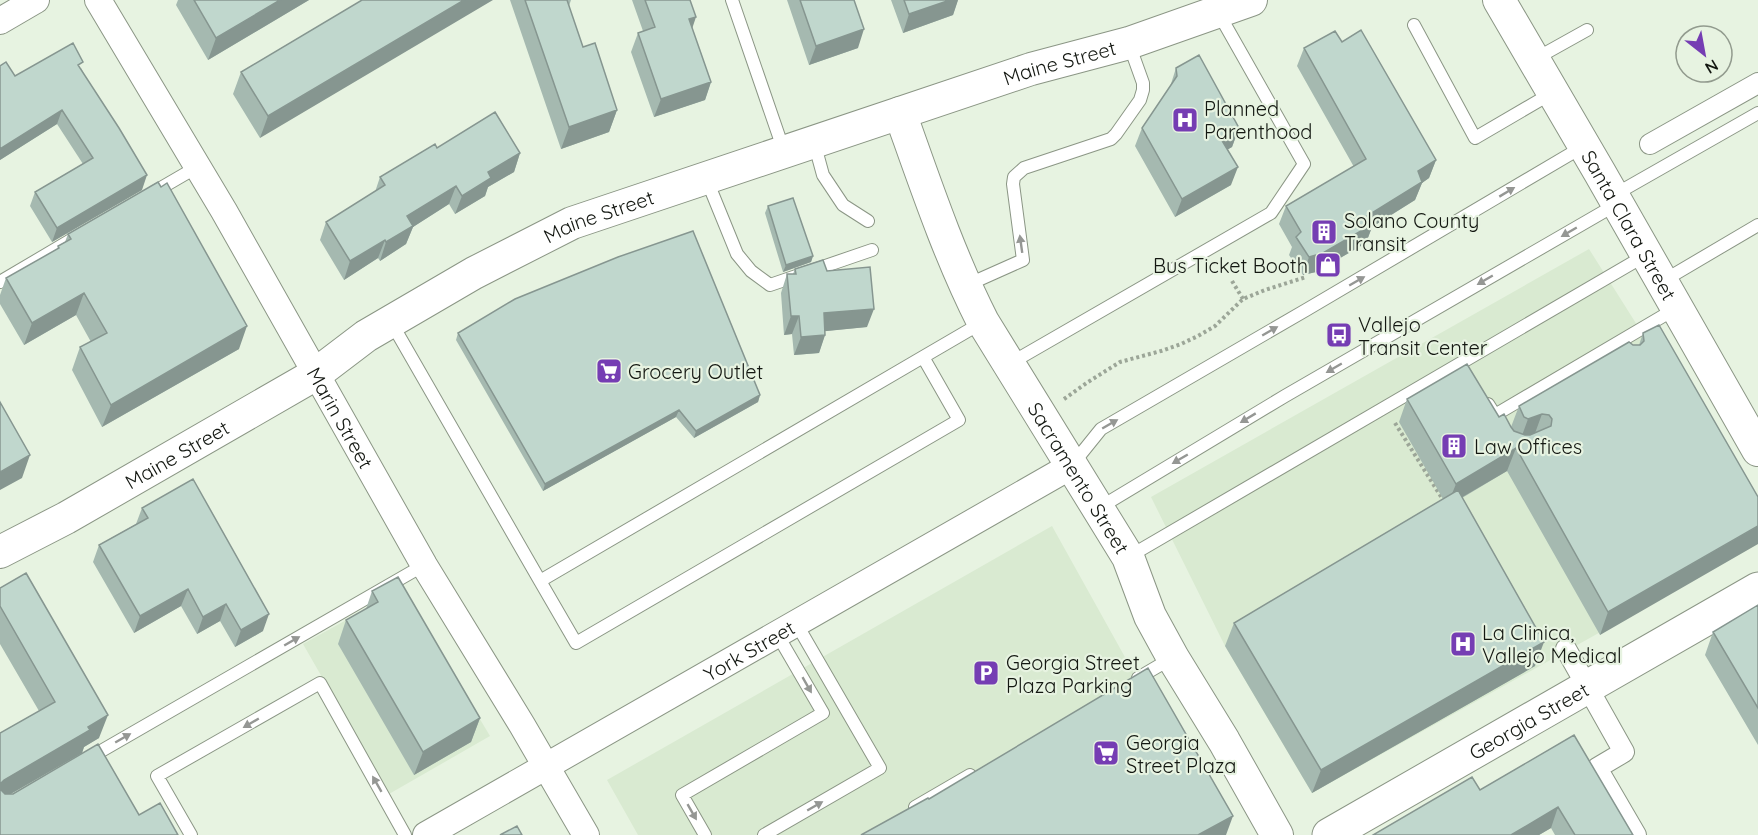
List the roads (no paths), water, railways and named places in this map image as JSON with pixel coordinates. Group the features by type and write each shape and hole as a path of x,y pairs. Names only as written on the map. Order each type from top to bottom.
{"main road":[{"name":"Georgia Street","path":"1329,835 1758,589"}],"street":[{"path":"0,21 36,0"},
{"name":"Marin Street","path":"98,0 224,211 424,565 586,835"},
{"name":"Maine Street","path":"0,552 66,518 316,374 366,336 474,273 572,223 1031,69 1129,43 1251,0"},
{"name":"Santa Clara Street","path":"1499,0 1758,450"},
{"path":"1650,144 1758,83"},
{"name":"Sacramento Street","path":"900,113 965,285 983,322 1128,557 1150,616 1277,835"},
{"name":"York Street","path":"426,835 1071,466"},
{"path":"1566,649 1623,752 1597,768 1636,835"}],"lane":[{"path":"732,0 784,152"},
{"path":"1009,365 1270,213 1304,164 1218,13"},
{"path":"1414,25 1475,138 1553,93"},
{"path":"1534,60 1587,30"},
{"path":"965,285 1023,260 1014,177 1024,168 1103,142 1116,134 1140,100 1143,83 1129,43"},
{"path":"1098,508 1758,113"},
{"path":"814,142 823,175 843,205 868,221"},
{"path":"1071,466 1101,429 1584,146"},
{"path":"142,199 197,167"},
{"path":"706,178 737,254 751,271 770,285 872,250"},
{"path":"1484,397 1497,420 1620,347 1670,294 1758,225"},
{"path":"0,282 81,235"},
{"path":"1128,557 1466,366 1647,254"},
{"path":"391,321 576,643 959,420 922,357"},
{"path":"540,581 983,322"},
{"path":"81,763 424,565"},
{"path":"705,835 682,795 823,713 787,629"},
{"path":"764,835 880,768 787,629"},
{"path":"1125,685 1173,658"},
{"path":"190,835 158,776 320,683 405,835"},
{"path":"908,811 985,767"}],"place":[{"name":"Planned Parenthood","path":"1185,120"},
{"name":"Solano County Transit","path":"1324,232"},
{"name":"Bus Ticket Booth","path":"1328,265"},
{"name":"Vallejo Transit Center","path":"1339,335"},
{"name":"Grocery Outlet","path":"609,371"},
{"name":"Law Offices","path":"1454,446"},
{"name":"La Clinica, Vallejo Medical","path":"1463,644"},
{"name":"Georgia Street Plaza Parking","path":"986,673"},
{"name":"Georgia Street Plaza","path":"1106,753"}]}
